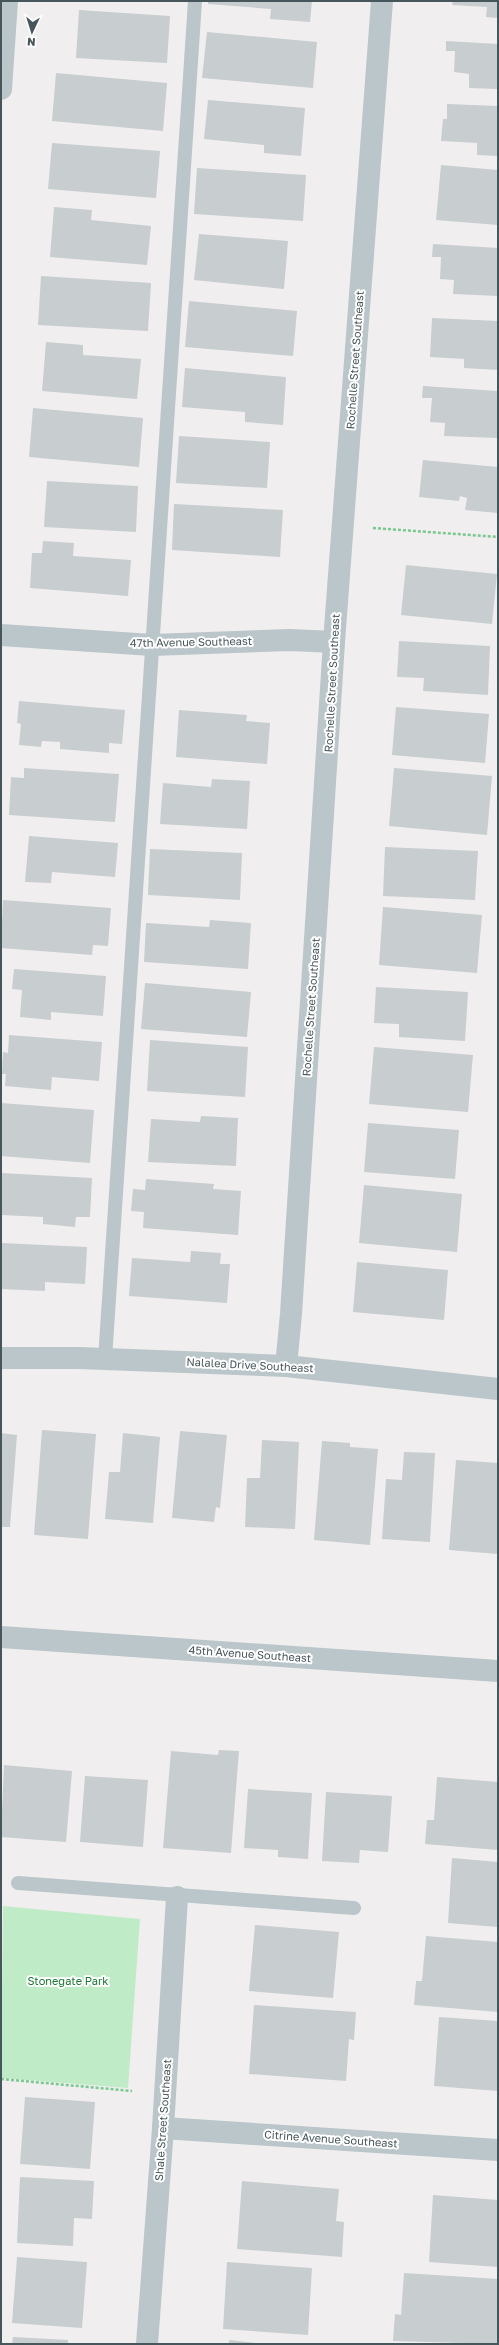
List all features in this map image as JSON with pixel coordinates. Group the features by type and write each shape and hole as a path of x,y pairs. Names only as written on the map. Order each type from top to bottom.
{"street":[{"path":"1,89 8,1"},
{"name":"Rochelle Street Southeast","path":"286,1366 292,1306 334,642 382,1"},
{"name":"47th Avenue Southeast","path":"1,635 152,646 283,641 334,642"},
{"name":"Nalalea Drive Southeast","path":"1,1358 105,1359 286,1366 498,1389"},
{"name":"45th Avenue Southeast","path":"1,1637 498,1671"},
{"name":"Shale Street Southeast","path":"147,2344 163,2128 177,1896"},
{"name":"Citrine Avenue Southeast","path":"163,2128 498,2150"}],"lane":[{"path":"105,1359 195,1"},
{"path":"18,1883 354,1908"}],"path":[{"path":"343,526 498,537"},
{"path":"1,2079 132,2092"}],"green space":[{"name":"Stonegate Park","path":"3,1906 140,1919 128,2088 1,2078"}],"building":[{"path":"208,1 312,1 310,22 270,19 271,9 208,4"},
{"path":"453,1 498,1 498,18 486,17 487,7 452,5"},
{"path":"79,10 170,16 167,63 76,58"},
{"path":"207,32 317,42 313,88 202,78"},
{"path":"446,41 498,44 498,89 469,88 469,74 454,72 455,51 446,51"},
{"path":"56,73 167,83 163,131 52,121"},
{"path":"208,100 305,108 301,156 264,153 264,145 204,139"},
{"path":"447,104 498,106 498,156 477,155 477,143 441,141 443,119 447,119"},
{"path":"52,143 160,151 156,198 48,189"},
{"path":"441,165 498,170 498,225 436,220"},
{"path":"197,168 306,175 303,221 194,214"},
{"path":"54,207 92,210 91,220 151,226 147,265 50,257"},
{"path":"199,234 288,241 284,289 194,280"},
{"path":"433,244 498,248 498,296 453,294 454,280 440,279 441,257 432,257"},
{"path":"41,276 151,283 148,331 38,325"},
{"path":"189,301 297,311 293,356 185,347"},
{"path":"432,318 498,321 498,370 464,368 464,359 430,357"},
{"path":"46,342 83,345 83,355 141,359 137,399 42,391"},
{"path":"185,368 286,377 283,425 245,422 245,412 182,407"},
{"path":"423,386 498,391 498,438 444,436 445,423 430,422 432,398 422,398"},
{"path":"33,408 143,418 139,467 29,457"},
{"path":"179,436 270,442 267,488 176,483"},
{"path":"423,460 498,467 498,513 465,510 467,498 460,496 459,501 419,497"},
{"path":"47,481 138,486 136,532 44,527"},
{"path":"174,504 283,510 280,557 172,550"},
{"path":"43,541 74,543 73,556 131,560 128,596 30,588 32,553 42,553"},
{"path":"406,565 497,574 492,624 401,615"},
{"path":"399,641 490,646 488,695 423,691 424,678 397,677"},
{"path":"19,701 125,710 122,744 109,743 109,753 60,749 60,742 42,741 41,747 19,745 21,724 17,723"},
{"path":"396,707 489,714 485,763 392,755"},
{"path":"179,710 247,715 246,721 270,723 267,764 176,757"},
{"path":"24,768 119,774 115,822 9,815 11,777 24,778"},
{"path":"394,768 492,776 487,835 389,826"},
{"path":"212,779 250,781 247,829 160,824 163,783 211,787"},
{"path":"29,836 118,843 115,877 52,872 51,883 25,882"},
{"path":"385,847 478,851 475,900 383,896"},
{"path":"150,849 242,853 240,900 148,895"},
{"path":"3,900 111,908 108,946 93,945 92,955 1,948"},
{"path":"383,907 482,915 477,973 379,965"},
{"path":"210,920 251,923 248,969 144,962 146,923 209,927"},
{"path":"14,969 106,976 103,1016 51,1012 51,1020 20,1017 22,990 12,989"},
{"path":"145,983 251,992 247,1037 141,1029"},
{"path":"376,987 468,992 465,1041 399,1037 399,1024 374,1023"},
{"path":"9,1035 102,1042 99,1081 52,1077 51,1090 5,1086 6,1074 2,1074 3,1052 8,1053"},
{"path":"150,1040 248,1047 245,1097 147,1091"},
{"path":"374,1047 473,1055 468,1112 369,1104"},
{"path":"1,1103 94,1110 90,1163 1,1156"},
{"path":"201,1116 238,1118 236,1166 148,1162 151,1119 200,1122"},
{"path":"368,1123 459,1130 455,1179 364,1172"},
{"path":"1,1173 92,1178 90,1217 76,1217 75,1227 43,1224 43,1217 1,1215"},
{"path":"146,1179 214,1184 213,1189 241,1191 238,1235 143,1228 144,1212 131,1211 133,1189 145,1190"},
{"path":"364,1185 462,1194 457,1252 359,1243"},
{"path":"1,1243 87,1247 85,1284 45,1282 45,1291 1,1289"},
{"path":"191,1251 221,1253 220,1264 230,1264 227,1303 129,1296 132,1258 190,1262"},
{"path":"357,1262 448,1270 444,1320 353,1312"},
{"path":"42,1430 96,1434 88,1539 34,1535"},
{"path":"180,1431 227,1435 220,1508 216,1507 214,1522 172,1518"},
{"path":"1,1433 17,1435 10,1527 1,1527"},
{"path":"123,1433 160,1437 153,1523 105,1519 109,1472 120,1472"},
{"path":"262,1440 299,1442 295,1529 245,1527 247,1478 260,1478"},
{"path":"322,1441 350,1443 350,1447 378,1449 370,1545 314,1540"},
{"path":"404,1452 435,1453 430,1542 382,1539 386,1479 402,1480"},
{"path":"456,1460 498,1463 498,1554 449,1550"},
{"path":"219,1750 239,1751 231,1853 163,1848 171,1751 218,1755"},
{"path":"4,1765 72,1771 66,1842 1,1837"},
{"path":"85,1776 148,1780 143,1847 80,1842"},
{"path":"437,1777 498,1782 498,1850 425,1844 427,1820 434,1820"},
{"path":"248,1789 312,1793 308,1859 278,1857 278,1850 244,1848"},
{"path":"326,1792 392,1796 388,1852 360,1850 359,1863 322,1861"},
{"path":"452,1858 498,1862 498,1927 448,1923"},
{"path":"255,1925 339,1932 333,1998 249,1991"},
{"path":"426,1936 498,1942 498,2012 414,2005 416,1981 422,1981"},
{"path":"254,2005 356,2012 354,2040 349,2039 346,2081 249,2074"},
{"path":"439,2017 498,2021 498,2091 434,2086"},
{"path":"25,2097 95,2102 90,2169 20,2164"},
{"path":"20,2177 94,2181 92,2219 74,2218 73,2246 17,2243"},
{"path":"242,2181 339,2189 336,2221 344,2222 342,2257 237,2249"},
{"path":"433,2195 498,2200 498,2267 429,2262"},
{"path":"17,2257 87,2262 82,2328 12,2323"},
{"path":"227,2262 312,2268 308,2335 223,2329"},
{"path":"404,2273 498,2279 498,2344 393,2341 395,2314 401,2315"},
{"path":"13,2337 68,2340 68,2344 12,2344"},
{"path":"229,2340 257,2343 257,2344 229,2344"}]}
